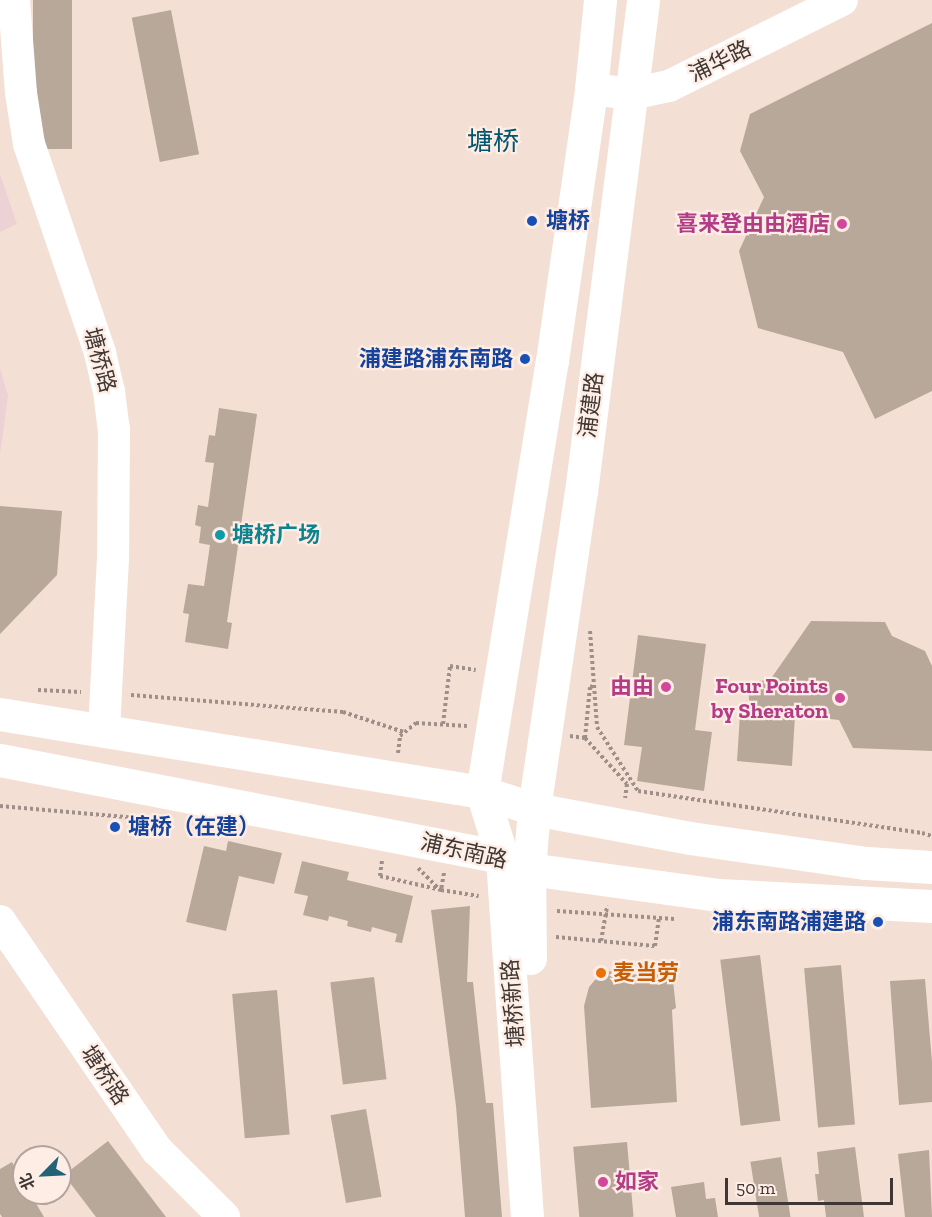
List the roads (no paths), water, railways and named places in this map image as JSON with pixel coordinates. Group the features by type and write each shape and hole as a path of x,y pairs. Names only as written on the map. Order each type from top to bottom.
{"main road":[{"name":"浦建路","path":"483,792 552,361 591,89 600,0"},
{"name":"浦建路","path":"534,809 580,492 643,0"},
{"path":"0,714 483,792 534,809 690,838 866,863 932,867"},
{"name":"浦东南路","path":"0,765 448,846 516,863 719,895 932,906"},
{"name":"塘桥新路","path":"483,792 516,863 530,934 530,983 549,1217"},
{"name":"塘桥新路","path":"527,1217 505,900 534,809"}],"street":[{"name":"塘桥路","path":"14,0 8,37 21,93 29,144 100,353 109,391 114,429 113,558 105,731"},
{"name":"浦华路","path":"591,89 631,94 669,86 842,0"},
{"name":"塘桥路","path":"4,935 157,1150 225,1217"}],"place":[{"name":"塘桥","path":"532,221"},
{"name":"喜来登由由酒店","path":"842,224"},
{"name":"浦建路浦东南路","path":"525,359"},
{"name":"塘桥广场","path":"220,535"},
{"name":"由由","path":"666,687"},
{"name":"Four Points by Sheraton","path":"840,698"},
{"name":"塘桥（在建）","path":"115,827"},
{"name":"浦东南路浦建路","path":"878,922"},
{"name":"麦当劳","path":"601,973"},
{"name":"如家","path":"603,1182"}],"district":[{"name":"塘桥","path":"493,142"}]}
